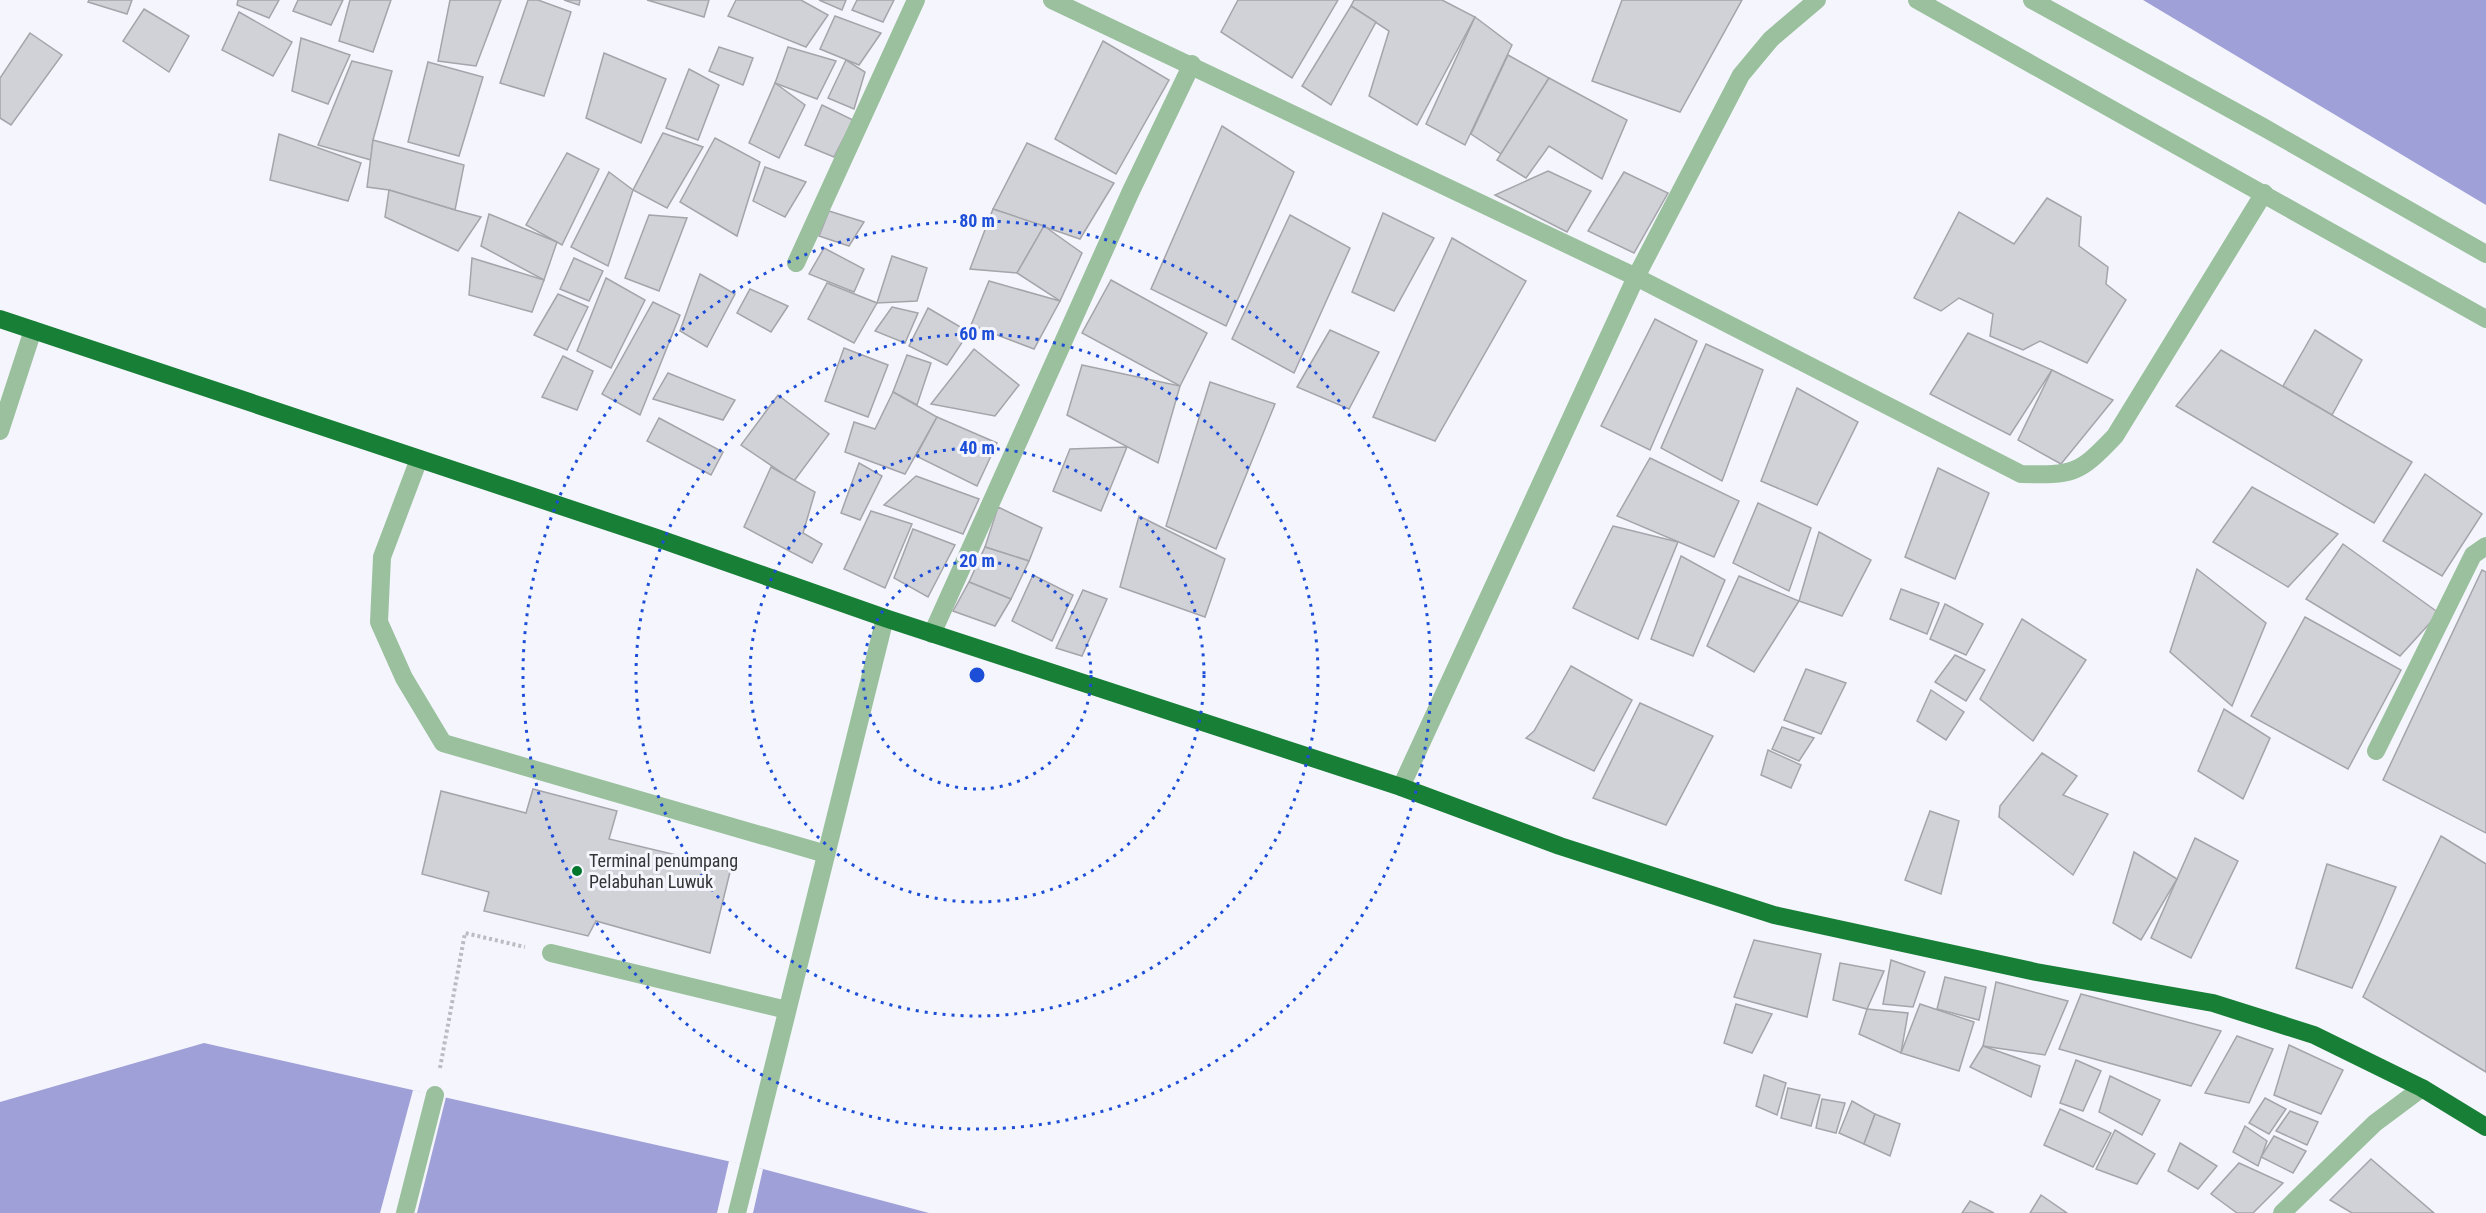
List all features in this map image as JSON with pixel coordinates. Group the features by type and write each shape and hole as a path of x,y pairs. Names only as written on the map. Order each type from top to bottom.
{"highway":[{"path":"0,319 654,537 932,634 1401,787 1560,846 1774,915 2036,972 2213,1003 2314,1035 2422,1088 2486,1127"}],"street":[{"path":"796,262 916,0"},
{"path":"1052,0 1192,64 1636,277 2021,474 2065,475 2092,461 2115,436 2264,193"},
{"path":"1401,787 1636,277 1741,75 1771,39 1817,0"},
{"path":"1917,0 2486,319"},
{"path":"2032,0 2263,127 2486,254"},
{"path":"932,634 1131,191 1192,64"},
{"path":"0,431 33,330"},
{"path":"418,459 382,557 379,622 404,678 443,743 826,855"},
{"path":"2376,751 2473,555 2486,546"},
{"path":"737,1213 885,618"},
{"path":"550,954 787,1010"},
{"path":"2282,1213 2375,1123 2422,1088"},
{"path":"405,1213 435,1095"}],"path":[{"path":"435,1095 465,933 550,954"}],"water":[{"path":"2143,0 2486,0 2486,205"},
{"path":"204,1043 763,1169 929,1213 0,1213 0,1102"}],"pier":[{"path":"413,1090 446,1097 417,1213 380,1213"},
{"path":"729,1161 763,1169 753,1213 717,1213"}],"building":[{"path":"89,0 132,0 127,14 88,2"},
{"path":"238,0 279,0 269,18 237,5"},
{"path":"298,0 343,0 331,25 293,11"},
{"path":"350,0 391,0 373,52 339,41"},
{"path":"450,0 501,0 476,66 438,61"},
{"path":"528,0 538,0 571,12 544,96 500,83"},
{"path":"564,0 580,0 579,5"},
{"path":"647,0 709,0 704,17"},
{"path":"736,0 801,0 828,15 806,47 728,16"},
{"path":"819,0 846,0 842,10"},
{"path":"857,0 894,0 883,22 852,10"},
{"path":"1238,0 1338,0 1292,78 1221,32"},
{"path":"1354,0 1442,0 1475,17 1417,125 1369,96 1389,31 1351,6"},
{"path":"1622,0 1742,0 1680,112 1592,81"},
{"path":"1351,6 1376,22 1331,105 1302,86"},
{"path":"144,9 189,36 169,72 123,41"},
{"path":"239,12 292,42 273,76 222,50"},
{"path":"835,16 881,33 859,65 820,49"},
{"path":"1475,17 1512,45 1465,145 1426,124"},
{"path":"30,33 62,55 11,125 0,118 0,78"},
{"path":"301,38 350,55 328,104 292,91"},
{"path":"1103,41 1169,80 1116,174 1055,139"},
{"path":"719,47 753,58 743,85 709,71"},
{"path":"788,47 836,61 817,99 775,83"},
{"path":"604,53 666,79 641,143 586,118"},
{"path":"1508,55 1549,78 1501,154 1471,134"},
{"path":"846,60 865,72 854,109 828,98"},
{"path":"352,61 392,71 373,140 371,160 318,145"},
{"path":"428,62 483,77 459,156 408,142"},
{"path":"689,69 719,85 698,140 666,128"},
{"path":"1549,78 1627,120 1602,179 1549,146 1526,178 1497,160"},
{"path":"775,83 805,105 779,158 749,143"},
{"path":"822,105 853,120 834,157 805,145"},
{"path":"1222,126 1294,172 1226,326 1151,289"},
{"path":"663,133 703,147 667,208 633,190"},
{"path":"279,134 361,163 348,201 270,180"},
{"path":"715,138 760,162 737,236 680,202"},
{"path":"373,140 464,165 455,210 389,190 367,187"},
{"path":"1027,143 1114,183 1080,239 993,209"},
{"path":"567,153 599,169 562,245 526,225"},
{"path":"765,167 806,182 785,217 753,201"},
{"path":"1548,171 1591,191 1567,232 1495,195"},
{"path":"609,172 633,190 608,266 571,247"},
{"path":"1624,172 1668,193 1634,253 1588,231"},
{"path":"389,190 481,217 458,251 385,217"},
{"path":"2047,198 2081,217 2079,246 2108,267 2106,284 2126,300 2087,363 2040,341 2023,350 1990,336 1993,314 1959,298 1941,311 1914,298 1959,212 2014,244"},
{"path":"993,209 1044,226 1017,273 970,269"},
{"path":"829,211 864,222 849,246 819,236"},
{"path":"1383,213 1434,238 1394,311 1352,292"},
{"path":"489,214 557,242 544,280 481,246"},
{"path":"649,215 687,218 659,291 625,278"},
{"path":"1290,215 1350,248 1294,373 1232,339"},
{"path":"1044,226 1082,253 1060,301 1017,273"},
{"path":"1452,238 1526,281 1435,441 1373,417"},
{"path":"824,248 864,269 854,292 809,274"},
{"path":"892,256 927,268 917,301 877,303"},
{"path":"472,258 544,280 532,312 469,295"},
{"path":"574,258 603,271 589,301 560,289"},
{"path":"700,274 735,294 707,347 680,331"},
{"path":"606,278 645,300 611,368 577,351"},
{"path":"1111,280 1207,333 1180,386 1082,333"},
{"path":"989,281 1060,301 1034,349 971,325"},
{"path":"827,283 877,303 854,343 808,319"},
{"path":"750,289 788,306 771,332 737,313"},
{"path":"558,294 588,307 567,350 534,335"},
{"path":"653,302 680,315 640,415 602,394"},
{"path":"892,307 918,313 905,343 875,331"},
{"path":"928,308 969,332 947,365 909,346"},
{"path":"1655,319 1697,341 1650,450 1601,426"},
{"path":"1330,330 1379,352 1349,409 1297,387"},
{"path":"2315,330 2362,360 2332,415 2283,386"},
{"path":"1968,333 2052,370 2010,435 1930,394"},
{"path":"1706,344 1763,370 1722,481 1661,448"},
{"path":"844,348 888,365 868,417 825,401"},
{"path":"974,349 1019,385 995,416 931,404"},
{"path":"2221,350 2412,462 2374,523 2176,406"},
{"path":"907,355 931,363 917,405 893,392"},
{"path":"563,356 593,371 577,410 542,397"},
{"path":"1082,365 1180,386 1158,463 1067,415"},
{"path":"2052,370 2113,400 2061,464 2018,440"},
{"path":"668,373 735,400 723,420 653,399"},
{"path":"1210,382 1275,404 1216,549 1166,526"},
{"path":"1797,388 1858,422 1817,505 1761,481"},
{"path":"893,392 937,417 905,474 845,452 854,422 875,429"},
{"path":"778,395 829,434 794,481 741,445"},
{"path":"937,417 997,443 977,486 916,456"},
{"path":"659,418 723,452 711,475 647,441"},
{"path":"1127,447 1101,511 1053,491 1070,449"},
{"path":"1650,458 1739,501 1714,557 1617,516"},
{"path":"859,463 882,476 860,520 841,513"},
{"path":"771,467 815,492 803,533 822,544 812,563 744,527"},
{"path":"1938,468 1989,493 1955,579 1905,557"},
{"path":"2425,474 2482,514 2442,576 2383,541"},
{"path":"916,476 979,499 963,534 884,505"},
{"path":"2252,487 2338,534 2288,587 2213,542"},
{"path":"1758,503 1811,528 1789,591 1733,563"},
{"path":"998,507 1042,528 1029,561 985,547"},
{"path":"871,511 912,524 885,588 844,569"},
{"path":"1139,516 1225,559 1205,617 1120,587"},
{"path":"1613,526 1678,542 1638,639 1573,608"},
{"path":"913,529 955,545 928,597 894,578"},
{"path":"1819,532 1871,560 1842,616 1799,601"},
{"path":"2343,544 2439,613 2400,656 2306,599"},
{"path":"985,547 1029,561 1011,599 969,582"},
{"path":"1681,556 1725,580 1693,656 1651,639"},
{"path":"2197,569 2266,623 2232,706 2170,652"},
{"path":"2482,570 2486,572 2486,833 2383,780"},
{"path":"1033,575 1073,595 1052,641 1012,621"},
{"path":"1739,576 1799,601 1754,672 1707,646"},
{"path":"969,582 1011,599 995,626 953,611"},
{"path":"1901,589 1939,603 1927,634 1890,619"},
{"path":"1083,590 1107,599 1082,656 1056,648"},
{"path":"1945,604 1983,624 1966,655 1930,639"},
{"path":"2305,617 2401,670 2348,769 2251,716"},
{"path":"2022,619 2086,660 2033,741 1980,699"},
{"path":"1955,655 1985,670 1966,701 1935,682"},
{"path":"1571,666 1632,700 1594,771 1526,738 1534,731"},
{"path":"1806,669 1846,683 1821,734 1784,720"},
{"path":"1931,690 1964,712 1946,740 1917,721"},
{"path":"1640,703 1713,736 1666,825 1593,798"},
{"path":"2224,709 2270,738 2243,799 2198,771"},
{"path":"1782,727 1814,738 1799,761 1772,749"},
{"path":"1768,750 1801,765 1791,788 1761,775"},
{"path":"2042,753 2077,776 2063,795 2108,814 2073,875 1999,817 2000,806"},
{"name":"Terminal penumpang Pelabuhan Luwuk","path":"533,789 617,811 609,839 731,868 710,953 596,921 588,936 484,911 489,892 422,874 441,791 526,813"},
{"path":"1930,811 1959,821 1941,894 1905,880"},
{"path":"2441,836 2486,864 2486,1072 2363,997"},
{"path":"2195,838 2238,861 2191,958 2151,938"},
{"path":"2134,852 2177,879 2141,940 2113,923"},
{"path":"2327,864 2396,887 2352,988 2296,968"},
{"path":"1754,940 1821,954 1807,1017 1734,997"},
{"path":"1891,960 1925,972 1913,1007 1883,1004"},
{"path":"1840,963 1884,971 1867,1009 1833,1000"},
{"path":"1945,977 1986,987 1979,1020 1937,1009"},
{"path":"1996,982 2068,1001 2045,1055 1983,1046"},
{"path":"2081,994 2221,1031 2191,1086 2059,1049"},
{"path":"1736,1004 1772,1014 1752,1053 1724,1043"},
{"path":"1920,1004 1974,1022 1959,1071 1901,1053"},
{"path":"1867,1009 1908,1013 1901,1053 1859,1034"},
{"path":"2237,1036 2273,1049 2249,1103 2205,1093"},
{"path":"2289,1045 2343,1070 2321,1114 2274,1095"},
{"path":"1983,1046 2040,1066 2031,1097 1970,1067"},
{"path":"2076,1060 2101,1071 2083,1111 2060,1103"},
{"path":"1764,1075 1786,1083 1777,1115 1756,1106"},
{"path":"2110,1076 2160,1100 2142,1135 2099,1112"},
{"path":"1788,1088 1820,1095 1811,1126 1781,1118"},
{"path":"2265,1098 2286,1109 2269,1134 2249,1123"},
{"path":"1822,1099 1845,1103 1836,1133 1816,1128"},
{"path":"1852,1101 1875,1114 1864,1144 1839,1133"},
{"path":"2060,1109 2111,1133 2093,1167 2044,1145"},
{"path":"2290,1111 2318,1122 2307,1145 2276,1131"},
{"path":"1875,1114 1900,1124 1890,1156 1864,1144"},
{"path":"2245,1126 2267,1141 2258,1166 2233,1152"},
{"path":"2115,1130 2155,1154 2137,1184 2096,1169"},
{"path":"2274,1136 2306,1151 2293,1173 2261,1157"},
{"path":"2180,1143 2217,1166 2198,1189 2168,1171"},
{"path":"2371,1159 2434,1213 2352,1213 2330,1200"},
{"path":"2239,1163 2283,1183 2253,1213 2237,1213 2211,1194"},
{"path":"2041,1195 2067,1213 2030,1213"},
{"path":"1970,1201 1994,1213 1962,1213"}],"place":[{"name":"Terminal penumpang Pelabuhan Luwuk","path":"577,871"}]}
